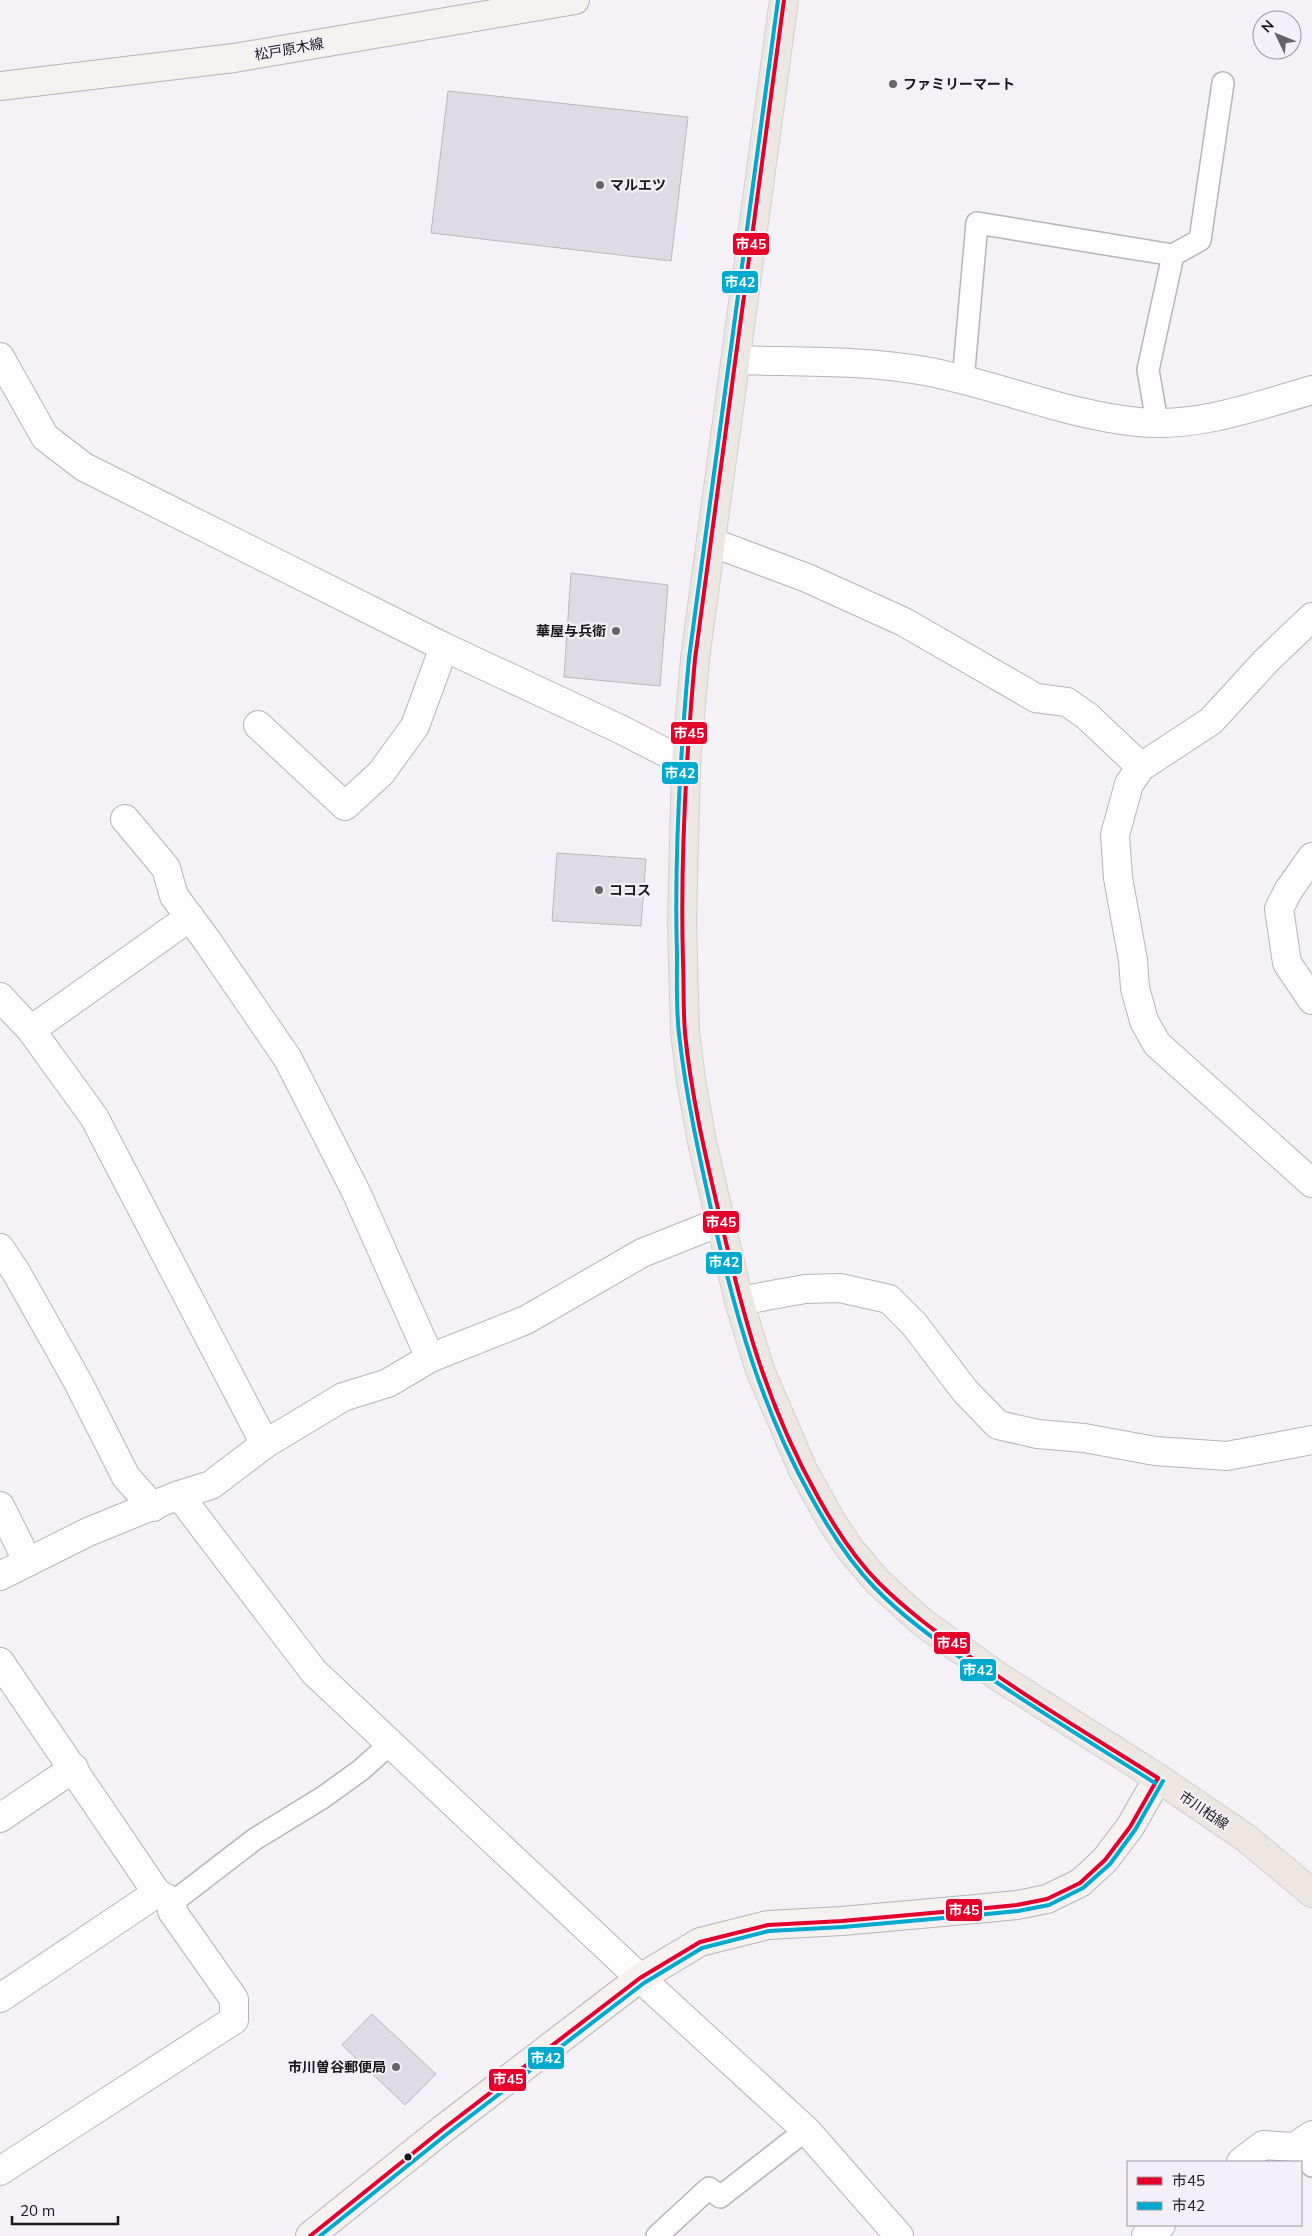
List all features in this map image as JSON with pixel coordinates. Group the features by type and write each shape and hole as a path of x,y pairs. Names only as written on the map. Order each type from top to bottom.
{"main road":[{"name":"松戸原木線","path":"0,86 234,58 575,0"},
{"name":"市川柏線","path":"784,0 695,659 686,763 682,922 685,1032 702,1142 739,1302 760,1370 803,1470 836,1529 878,1582 922,1622 996,1675 1158,1778 1246,1838 1312,1893"},
{"path":"310,2236 443,2129 640,1978 700,1942 768,1925 842,1922 976,1910 1018,1906 1047,1899 1080,1883 1105,1860 1130,1827 1158,1778"}],"street":[{"path":"0,357 45,437 84,468 686,763"},
{"path":"736,360 878,364 927,371 1074,410 1138,422 1179,422 1246,410 1312,390"},
{"path":"711,542 807,578 904,622 1036,698 1067,702 1087,716 1141,767"},
{"path":"1312,617 1266,661 1211,721 1141,767 1129,784 1115,835 1118,878 1133,960 1135,988 1144,1020 1157,1044 1312,1183"},
{"path":"258,725 344,806 381,773 415,726 444,646"},
{"path":"125,819 166,868 174,896 288,1059 356,1192 430,1358"},
{"path":"1312,857 1288,891 1279,909 1287,963 1312,1000"},
{"path":"31,1030 190,917"},
{"path":"0,997 31,1030 94,1117 265,1444"},
{"path":"0,1576 88,1532 179,1495 211,1485 265,1444 343,1397 388,1383 430,1358 526,1320 642,1253 720,1222"},
{"path":"0,1248 16,1272 78,1382 126,1477 153,1507"},
{"path":"739,1302 805,1289 840,1288 889,1300 914,1324 965,1391 998,1425 1038,1434 1084,1438 1155,1451 1227,1456 1312,1440"},
{"path":"179,1495 314,1672 640,1978 806,2130 899,2236"},
{"path":"0,1506 28,1562"},
{"path":"0,1662 234,1999 234,2020 0,2171"},
{"path":"0,1818 74,1768"},
{"path":"0,1998 165,1898"},
{"path":"1242,2161 1263,2145 1306,2149"},
{"path":"1146,2236 1160,2226"}],"lane":[{"path":"963,381 977,223 1173,255 1200,240 1223,83"},
{"path":"1156,422 1148,370 1173,255"},
{"path":"165,1898 322,1798 360,1770 391,1743"},
{"path":"657,2236 709,2188 720,2196 806,2130"}],"building":[{"path":"448,91 688,117 671,261 431,233"},
{"name":"華屋与兵衛","path":"571,573 668,585 660,686 564,677"},
{"name":"ココス","path":"557,853 646,859 641,926 552,921"},
{"path":"372,2014 436,2074 405,2105 342,2045"}],"transit line":[{"name":"市42","path":"778,0 689,658 683,732 677,844 677,1004 689,1105 714,1222 752,1362 764,1396 793,1462 824,1520 847,1555 884,1597 938,1641 1008,1690 1155,1783"},
{"name":"市45","path":"784,0 695,659 689,734 682,885 684,1015 691,1079 704,1146 737,1288 770,1393 784,1428 818,1497 853,1553 889,1593 920,1620 988,1670 1036,1702 1158,1778"},
{"name":"市45","path":"310,2236 443,2129 640,1978 700,1942 768,1925 842,1921 976,1909 1017,1905 1047,1899 1080,1883 1105,1860 1130,1827 1158,1778"},
{"name":"市42","path":"320,2236 447,2134 644,1983 702,1948 769,1931 843,1927 977,1915 1018,1911 1049,1905 1083,1888 1110,1864 1135,1830 1163,1781"}],"place":[{"name":"ファミリーマート","path":"893,84"},
{"name":"マルエツ","path":"600,185"},
{"name":"華屋与兵衛","path":"616,631"},
{"name":"ココス","path":"599,890"},
{"name":"市川曽谷郵便局","path":"396,2067"}]}
